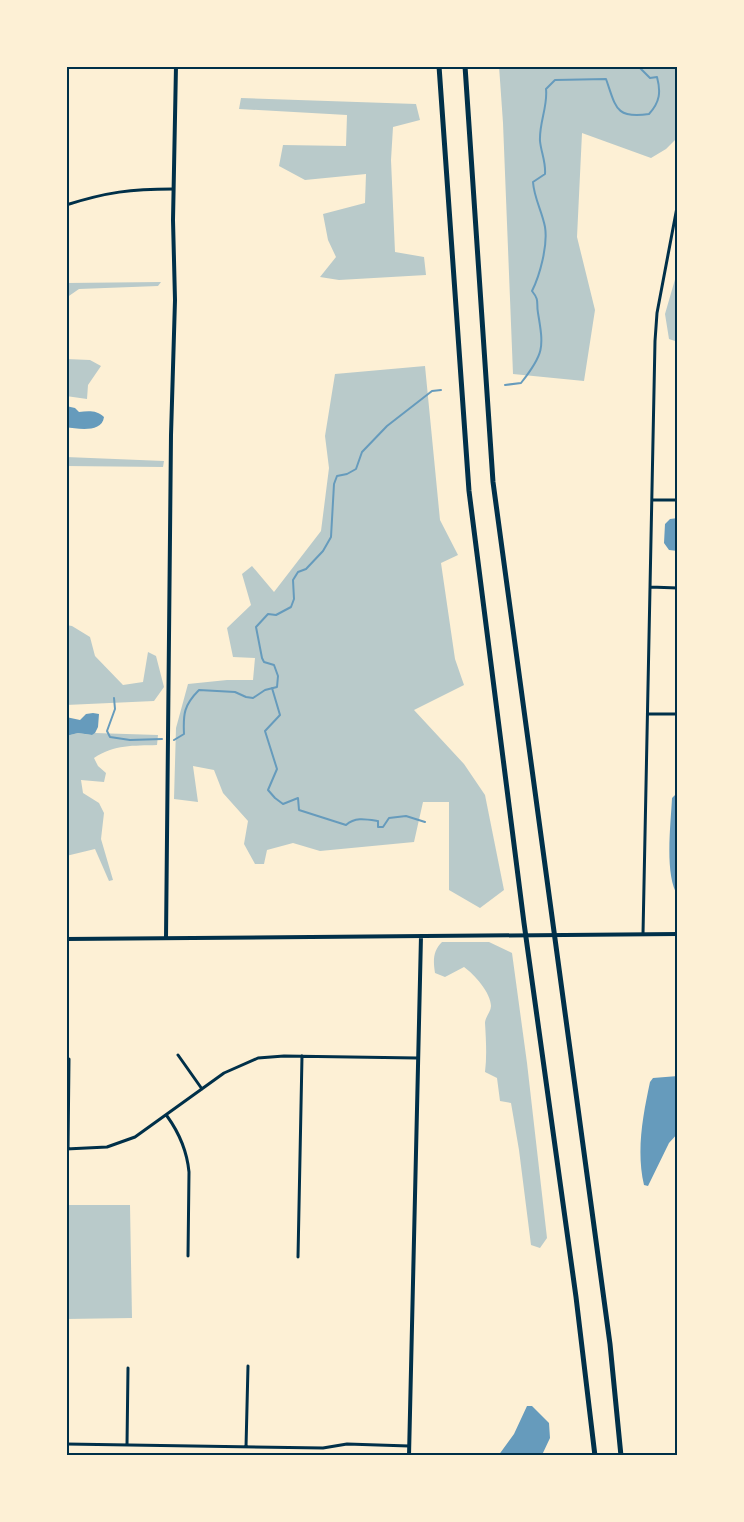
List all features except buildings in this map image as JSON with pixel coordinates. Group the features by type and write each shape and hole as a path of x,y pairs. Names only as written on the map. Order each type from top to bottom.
{"highway":[{"path":"439,66 469,491 525,935 576,1297 595,1456"},
{"path":"465,66 493,482 610,1344 621,1456"}],"street":[{"path":"166,938 176,66"},
{"path":"66,205 100,194 132,189 174,189"},
{"path":"643,934 657,313 678,202"},
{"path":"652,500 678,500"},
{"path":"650,587 678,588"},
{"path":"648,714 678,714"},
{"path":"66,939 678,934"},
{"path":"409,1456 421,936"},
{"path":"178,1055 202,1089"},
{"path":"69,1059 67,1149 93,1149 121,1143 141,1134 224,1073 246,1062 271,1056 417,1058"},
{"path":"298,1257 302,1056"},
{"path":"167,1116 180,1137 188,1160 188,1256"},
{"path":"246,1447 248,1366"},
{"path":"127,1445 128,1368"},
{"path":"66,1444 322,1448 347,1444 409,1446"}],"shaded area":[{"path":"499,66 678,66 678,137 666,149 651,158 582,133 577,237 595,310 584,381 513,374"},
{"path":"241,98 416,104 420,120 393,127 391,160 395,252 424,257 426,275 339,280 320,277 336,257 328,240 323,214 365,203 366,174 305,180 279,166 283,145 346,146 347,115 239,109"},
{"path":"678,269 678,342 669,339 665,314"},
{"path":"161,282 158,286 79,289 66,298 66,283"},
{"path":"66,359 90,360 101,366 88,385 87,399 66,396"},
{"path":"425,366 440,520 458,555 441,563 455,659 464,685 414,710 464,764 485,795 504,890 480,908 449,890 449,802 423,802 414,842 320,851 293,843 267,850 264,864 255,864 244,844 248,821 223,793 214,770 193,766 198,802 174,799 176,728 188,684 253,680 255,658 233,657 227,628 251,605 242,574 252,566 274,592 321,531 329,468 325,436 335,374"},
{"path":"66,457 164,461 163,467 66,466"},
{"path":"66,625 90,637 95,656 123,685 143,682 148,652 156,656 164,687 154,701 66,705"},
{"path":"78,733 158,735 157,745 117,748 94,758 98,766 106,773 104,782 81,780 83,793 99,803 104,813 101,839 113,880 109,881 95,849 66,856 66,736"},
{"path":"442,942 489,942 512,953 547,1238 540,1248 531,1245 511,1103 500,1101 497,1078 485,1072 485,1023 491,1008 490,1001 481,984 464,967 445,977 435,973 434,956"},
{"path":"66,1205 130,1205 132,1318 66,1319"}],"water":[{"path":"66,406 75,408 79,412 95,412 104,417 99,426 94,428 66,427"},
{"path":"678,518 678,551 669,550 664,543 665,524 670,519"},
{"path":"86,714 99,714 95,733 66,736 66,717 80,720"},
{"path":"678,792 678,896 671,876 669,849 672,798"},
{"path":"678,1076 678,1133 669,1143 648,1186 644,1185 641,1146 650,1082 653,1078"},
{"path":"527,1406 532,1406 549,1423 550,1438 542,1455 498,1456 514,1434"}],"waterway":[{"path":"505,385 521,383 534,365 541,343 537,302 532,291 543,260 546,234 533,182 545,174 540,134 546,89 555,80 606,79 618,109 629,115 649,114 653,110 659,92 657,77 650,78 638,66"},
{"path":"174,740 184,734 186,710 190,700 199,690 235,692 253,698 265,690 277,687 278,676 274,665 264,662 262,658 256,627 268,614 276,615 291,607 294,599 293,580 298,572 306,569 323,551 331,537 334,484 337,476 356,469 362,452 387,426 432,391 441,390"},
{"path":"272,688 280,715 265,731 277,769 268,790 275,798 283,804 298,798 299,810 346,825 365,819 378,821 378,827 383,827 389,818 406,816 425,822"},
{"path":"114,698 115,709 107,731 110,737 130,740 162,739"}]}
